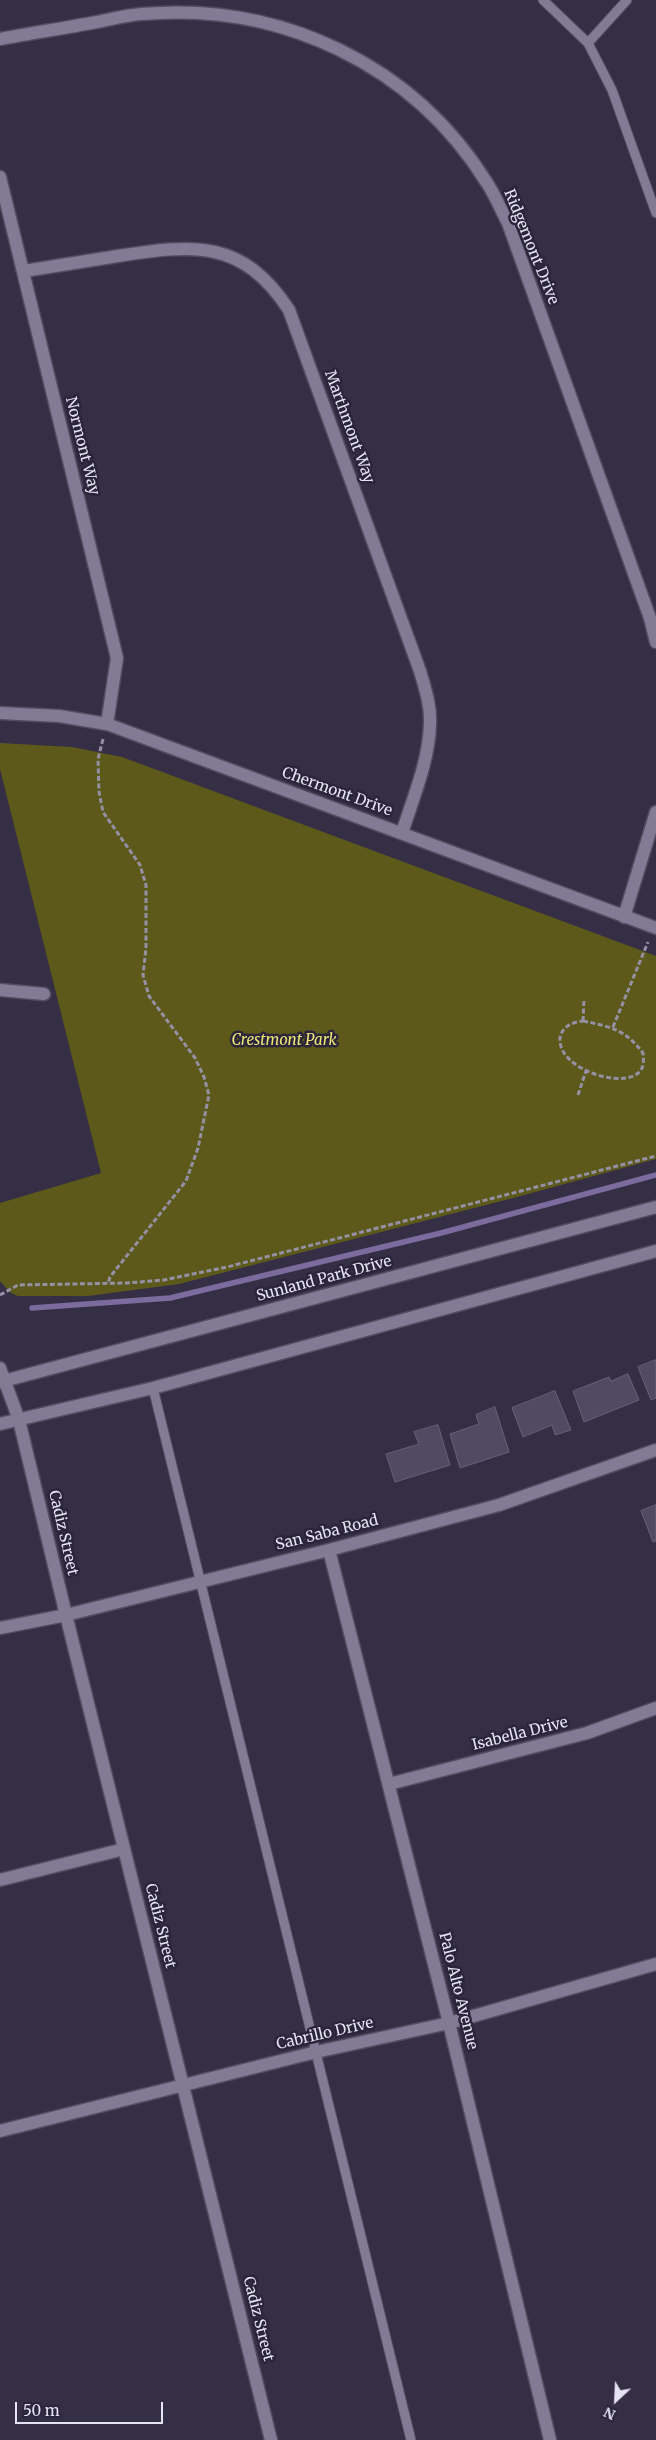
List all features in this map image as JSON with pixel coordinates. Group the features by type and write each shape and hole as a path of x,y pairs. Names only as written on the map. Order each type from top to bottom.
{"street":[{"name":"Ridgemont Drive","path":"0,39 141,14 203,13 250,18 295,30 332,45 376,71 435,118 464,151 488,183 508,223 650,618 656,642"},
{"name":"Normont Way","path":"0,177 117,658 107,724"},
{"name":"Marthmont Way","path":"24,271 170,248 195,248 219,253 240,262 257,273 275,289 289,310 420,671 428,698 430,723 427,753 402,833"},
{"name":"Chermont Drive","path":"0,713 59,716 107,724 655,928"},
{"path":"624,917 656,812"},
{"path":"0,990 44,994"},
{"name":"Sunland Park Drive","path":"3,1381 656,1207"},
{"path":"0,1424 153,1388 656,1251"},
{"name":"Cadiz Street","path":"0,1368 3,1381 19,1420 271,2440"},
{"name":"San Saba Road","path":"0,1628 66,1615 201,1582 499,1505 656,1450"},
{"name":"Palo Alto Avenue","path":"329,1550 390,1784 550,2440"},
{"name":"Isabella Drive","path":"390,1784 587,1733 656,1708"},
{"path":"0,1880 124,1850"},
{"name":"Cabrillo Drive","path":"0,2131 316,2052 449,2023 656,1964"}],"lane":[{"path":"543,0 553,4 588,43 612,90 656,213"},
{"path":"588,43 627,0"},
{"path":"153,1388 411,2440"}],"path":[{"path":"107,724 98,759 99,792 103,812 140,865 146,885 146,948 143,975 149,996 195,1058 204,1077 209,1095 198,1148 186,1181 110,1277 108,1284"},
{"path":"613,1027 655,928"},
{"path":"583,1021 584,1000"},
{"path":"583,1021 613,1027 624,1033 643,1053 644,1064 641,1070 625,1078 599,1076 586,1071 572,1063 560,1046 560,1035 573,1022 583,1021"},
{"path":"578,1095 586,1071"},
{"path":"0,1295 18,1285 108,1284 164,1280 227,1267 656,1156"}],"green space":[{"name":"Crestmont Park","path":"0,743 72,747 122,757 656,956 656,1159 517,1197 179,1284 88,1296 18,1296 11,1293 0,1281 0,1203 101,1173 0,769"}],"building":[{"path":"656,1360 656,1398 651,1400 638,1367"},
{"path":"628,1374 639,1400 584,1422 573,1391 609,1377 611,1381"},
{"path":"555,1391 571,1430 555,1435 552,1425 523,1437 512,1408"},
{"path":"495,1407 509,1452 460,1468 450,1434 479,1424 476,1415"},
{"path":"438,1425 450,1465 395,1482 386,1454 419,1444 414,1432"},
{"path":"656,1505 656,1541 653,1542 641,1511"}],"waterway":[{"path":"32,1308 170,1298 441,1233 656,1175"}]}
